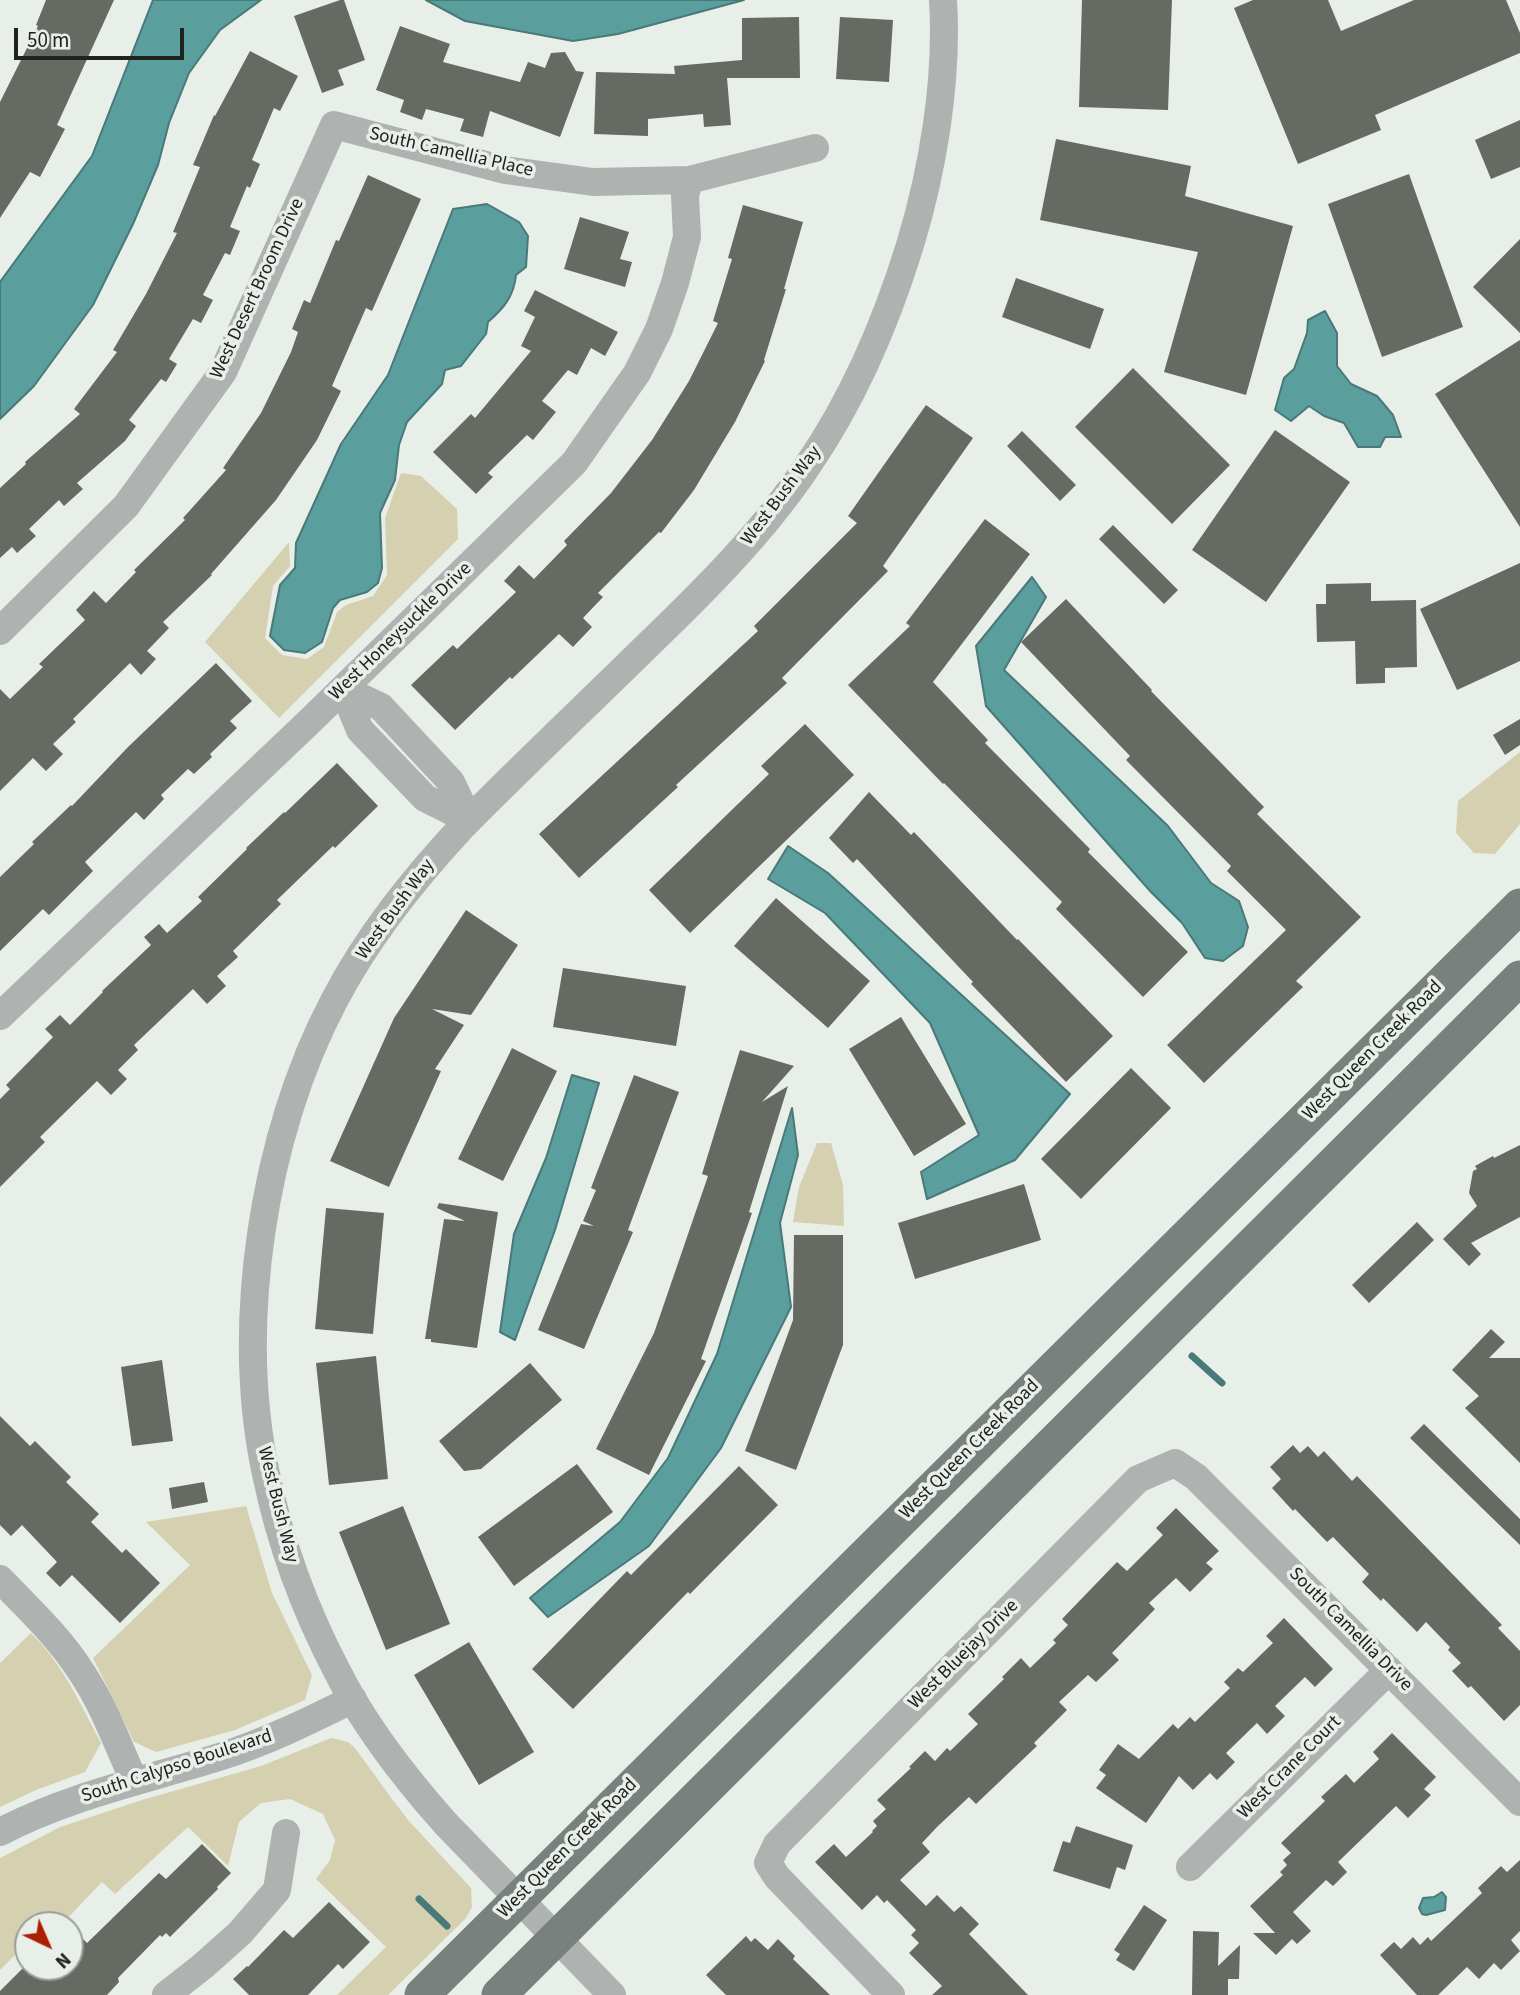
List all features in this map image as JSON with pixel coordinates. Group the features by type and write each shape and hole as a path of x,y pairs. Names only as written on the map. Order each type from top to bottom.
{"main road":[{"name":"West Queen Creek Road","path":"422,1995 1520,906"},
{"path":"499,1995 1520,978"}],"street":[{"name":"West Bush Way","path":"612,1995 421,1796 353,1699 328,1653 294,1572 266,1475 259,1437 253,1329 259,1248 267,1199 282,1132 312,1048 334,1001 365,948 403,895 429,862 469,820 709,586 767,519 808,465 859,377 892,300 926,189 937,119 943,0"},
{"name":"South Camellia Place","path":"334,125 505,170 593,182 689,180 815,148"},
{"name":"West Desert Broom Drive","path":"0,631 126,506 223,372 334,125"},
{"name":"West Honeysuckle Drive","path":"0,1016 343,689 574,463 637,373 659,329 687,237 685,196 689,180"},
{"path":"343,689 360,730 425,798 469,820"},
{"name":"South Camellia Drive","path":"1175,1463 1196,1477 1520,1802"},
{"name":"West Bluejay Drive","path":"891,1995 777,1877 768,1863 777,1844 1138,1479 1175,1463"},
{"path":"0,1579 55,1637 82,1672 102,1707 134,1781"},
{"name":"West Crane Court","path":"1190,1867 1389,1670"},
{"name":"South Calypso Boulevard","path":"0,1832 45,1811 270,1740 353,1699"},
{"path":"166,1995 240,1933 277,1890 286,1833"}],"shaded area":[{"path":"401,473 421,476 457,509 458,539 279,718 205,642 289,542 290,566 273,586 265,638 282,655 307,659 324,647 337,612 346,605 373,596 387,575 385,518"},
{"path":"1520,752 1520,824 1495,854 1474,853 1456,833 1458,801"},
{"path":"817,1143 831,1143 843,1185 844,1226 793,1222 799,1187"},
{"path":"246,1506 272,1593 312,1675 305,1700 235,1730 156,1752 134,1742 93,1658 190,1565 146,1522"},
{"path":"31,1633 61,1671 101,1743 85,1772 0,1807 0,1663"},
{"path":"331,1738 348,1742 409,1821 471,1888 472,1907 466,1918 388,1995 337,1995 386,1947 316,1879 330,1860 335,1840 323,1814 290,1799 261,1803 239,1822 228,1866 188,1827 115,1894 102,1882 74,1911 14,1911 14,1956 0,1970 0,1858 60,1827 261,1766"}],"water":[{"path":"153,0 261,0 220,30 189,73 169,123 158,165 133,224 93,305 34,386 0,419 0,282 92,156"},
{"path":"426,0 744,0 618,34 573,41 465,21"},
{"path":"487,204 519,222 528,236 526,267 516,275 510,295 503,307 488,322 486,334 461,366 445,370 442,384 407,422 399,445 395,480 380,513 382,568 378,583 367,592 340,600 333,608 322,642 305,653 284,650 270,636 280,585 295,568 296,543 341,444 388,375 453,209"},
{"path":"1325,311 1337,333 1337,366 1351,384 1377,396 1393,415 1401,437 1385,437 1380,447 1358,447 1344,423 1324,416 1309,406 1291,421 1275,410 1284,378 1294,369 1307,333 1308,320"},
{"path":"1032,577 1046,597 1004,670 1168,826 1211,883 1239,901 1248,927 1243,946 1223,961 1205,958 1182,923 1151,892 986,706 976,646"},
{"path":"788,846 828,873 1070,1094 1015,1160 927,1199 921,1172 979,1135 930,1023 825,913 768,879"},
{"path":"572,1075 599,1083 555,1230 515,1340 500,1332 514,1234 546,1158"},
{"path":"792,1108 798,1155 780,1223 791,1307 721,1448 649,1546 548,1617 530,1598 620,1522 668,1458 717,1354"},
{"path":"1442,1892 1446,1897 1445,1910 1422,1914 1419,1908 1423,1898 1434,1897"}],"building":[{"path":"46,0 114,0 57,125 65,129 40,177 30,172 0,218 0,102 38,26 36,25"},
{"path":"344,0 365,60 338,70 344,85 322,93 294,16"},
{"path":"1082,0 1172,0 1168,110 1079,107"},
{"path":"1253,0 1328,0 1341,31 1414,0 1506,0 1520,33 1520,53 1375,115 1381,130 1298,164 1234,8"},
{"path":"799,17 800,78 727,78 731,125 704,127 703,114 648,119 648,136 594,134 596,72 675,74 674,66 742,60 742,18"},
{"path":"840,17 893,20 889,82 836,79"},
{"path":"400,26 450,44 443,62 520,82 528,62 545,68 551,53 565,52 576,71 584,72 560,137 490,111 483,137 460,131 464,119 426,109 422,120 400,112 404,100 376,90"},
{"path":"250,51 298,76 280,111 274,108 252,160 260,164 250,188 247,186 230,227 240,231 230,255 225,253 203,295 213,300 201,323 193,319 169,359 177,364 166,382 161,379 129,420 136,426 125,441 77,483 83,489 64,506 59,500 29,529 36,536 17,553 12,547 0,558 0,488 26,464 25,462 80,414 74,409 117,352 113,350 177,233 173,232 200,167 193,165 214,115"},
{"path":"1520,120 1520,167 1491,179 1475,140"},
{"path":"1056,139 1191,166 1185,196 1293,226 1246,395 1164,372 1198,252 1040,220"},
{"path":"1409,174 1463,327 1382,357 1328,204"},
{"path":"368,175 421,199 372,311 366,308 332,386 341,391 317,440 276,500 212,575 163,622 169,628 147,651 156,659 141,675 130,663 73,719 76,722 53,744 63,754 46,771 33,758 0,791 0,689 10,699 43,667 39,664 85,620 76,610 94,591 106,603 136,572 134,570 185,520 183,518 226,470 223,468 261,413 291,352 298,332 292,329 304,300 310,303 336,240 339,241"},
{"path":"743,205 803,222 765,361 735,422 694,490 661,533 659,532 598,593 603,597 583,618 592,627 573,647 559,634 455,730 411,685 453,645 457,649 516,592 504,581 519,565 534,579 567,545 564,541 611,493 652,440 689,381 718,323 713,321 732,259 728,258"},
{"path":"580,217 629,232 620,259 632,262 625,287 564,269"},
{"path":"1520,239 1520,333 1473,287"},
{"path":"1016,278 1104,309 1090,349 1002,317"},
{"path":"535,290 618,332 605,356 591,348 577,375 568,370 542,401 556,412 533,440 527,435 488,473 493,477 476,494 433,452 471,414 475,418 531,351 521,346 535,317 524,311"},
{"path":"1520,340 1520,527 1435,394"},
{"path":"1133,368 1230,465 1172,524 1075,427"},
{"path":"926,405 973,438 883,566 888,571 782,678 787,683 579,878 539,834 758,631 754,626 857,523 848,516"},
{"path":"1275,430 1350,482 1266,602 1192,550"},
{"path":"1022,431 1076,485 1060,501 1007,446"},
{"path":"985,519 1030,554 933,682 988,740 985,743 1188,952 1143,997 1056,909 1062,902 848,685 910,626 906,623"},
{"path":"1113,525 1178,590 1164,604 1099,539"},
{"path":"1520,563 1520,661 1457,690 1420,609"},
{"path":"1371,583 1371,601 1416,600 1417,667 1385,668 1385,683 1356,684 1355,641 1317,642 1316,604 1326,604 1326,584"},
{"path":"1066,599 1264,807 1257,814 1361,917 1296,981 1303,987 1204,1083 1167,1045 1286,930 1227,871 1231,866 1126,760 1130,756 1021,642"},
{"path":"216,663 252,701 230,721 237,728 194,774 188,769 161,795 164,799 144,820 136,812 85,862 93,871 49,915 43,909 0,951 0,877 34,844 32,842"},
{"path":"1520,719 1520,745 1505,755 1493,735"},
{"path":"805,724 854,775 690,933 649,890 769,774 761,766"},
{"path":"337,763 378,806 277,900 281,904 233,951 238,957 217,976 226,986 207,1004 193,989 134,1045 138,1050 118,1070 127,1079 111,1095 97,1081 40,1137 45,1142 0,1187 0,1099 10,1089 6,1085 53,1037 45,1029 60,1015 70,1025 151,945 144,937 159,924 167,933 202,901 198,897 246,848"},
{"path":"869,792 911,835 914,832 1113,1036 1066,1082 971,984 973,982 857,859 853,863 829,838"},
{"path":"776,898 870,981 828,1028 734,946"},
{"path":"466,910 518,945 471,1015 432,1009 464,1025 435,1069 441,1071 389,1187 330,1161 394,1018"},
{"path":"563,968 686,986 676,1046 553,1027"},
{"path":"901,1017 966,1124 914,1156 849,1049"},
{"path":"512,1048 557,1071 503,1181 458,1159"},
{"path":"740,1050 794,1066 762,1102 788,1086 749,1212 752,1213 701,1359 706,1361 649,1475 596,1449 654,1333 708,1176 702,1174"},
{"path":"1131,1068 1171,1108 1081,1199 1041,1159"},
{"path":"634,1075 679,1092 628,1230 633,1232 584,1349 538,1330 581,1224 594,1226 583,1221 596,1190 591,1188"},
{"path":"1520,1145 1520,1217 1471,1243 1481,1254 1469,1266 1443,1239 1477,1206 1469,1193 1473,1171 1477,1169 1475,1166"},
{"path":"1024,1184 1041,1240 915,1279 898,1223"},
{"path":"439,1203 498,1212 477,1348 425,1339 444,1219 465,1221 437,1208"},
{"path":"326,1208 384,1213 373,1334 315,1329"},
{"path":"1417,1222 1434,1240 1369,1303 1352,1285"},
{"path":"794,1235 843,1235 843,1345 796,1470 745,1451 793,1320"},
{"path":"1491,1329 1505,1342 1489,1358 1520,1358 1520,1463 1465,1408 1479,1396 1452,1370"},
{"path":"376,1356 388,1479 329,1485 316,1363"},
{"path":"162,1360 173,1441 132,1446 121,1367"},
{"path":"530,1363 562,1400 481,1469 464,1471 439,1441"},
{"path":"0,1416 30,1446 35,1441 71,1477 66,1482 99,1514 91,1522 122,1553 126,1549 160,1583 120,1623 72,1575 60,1587 46,1573 57,1562 22,1525 11,1536 0,1525"},
{"path":"1424,1424 1520,1519 1520,1545 1410,1438"},
{"path":"1293,1445 1300,1453 1308,1446 1318,1457 1324,1451 1352,1481 1357,1476 1502,1625 1498,1628 1520,1651 1520,1705 1504,1721 1471,1686 1468,1688 1452,1671 1461,1663 1426,1622 1417,1632 1383,1598 1381,1601 1362,1582 1369,1574 1333,1537 1327,1542 1272,1488 1281,1479 1270,1467"},
{"path":"577,1464 613,1512 514,1586 478,1537"},
{"path":"739,1466 778,1505 573,1709 532,1669 627,1571 631,1575"},
{"path":"204,1482 208,1502 172,1509 169,1488"},
{"path":"403,1506 450,1624 386,1650 339,1532"},
{"path":"1176,1508 1219,1551 1206,1563 1213,1569 1190,1592 1176,1578 1149,1603 1155,1609 1112,1653 1119,1660 1096,1682 1088,1675 1059,1702 1067,1710 1034,1743 1037,1746 976,1804 969,1797 937,1827 922,1843 930,1852 900,1880 926,1906 937,1895 954,1912 961,1906 979,1924 969,1934 1028,1995 932,1995 942,1986 909,1953 919,1943 911,1935 916,1930 887,1900 884,1903 877,1895 862,1910 815,1862 834,1844 846,1857 873,1832 877,1826 873,1821 886,1809 877,1800 925,1751 935,1761 947,1748 950,1751 978,1724 968,1714 1021,1658 1030,1668 1056,1643 1053,1640 1068,1625 1062,1619 1117,1562 1127,1571 1163,1535 1156,1528"},
{"path":"1284,1618 1333,1669 1315,1687 1305,1677 1275,1706 1285,1716 1267,1734 1257,1723 1226,1753 1235,1762 1217,1780 1210,1773 1193,1790 1179,1776 1146,1823 1096,1788 1106,1775 1099,1770 1118,1744 1139,1759 1173,1724 1178,1729 1190,1717 1195,1722 1230,1688 1224,1682 1238,1668 1243,1672 1273,1643 1266,1636"},
{"path":"469,1642 534,1752 479,1785 414,1675"},
{"path":"1392,1733 1436,1777 1424,1789 1431,1795 1408,1818 1396,1806 1338,1862 1347,1872 1333,1886 1326,1880 1293,1912 1311,1931 1297,1944 1292,1939 1276,1955 1253,1933 1275,1933 1250,1906 1283,1875 1280,1872 1287,1865 1283,1860 1291,1853 1281,1843 1325,1801 1321,1797 1346,1774 1354,1783 1379,1759 1373,1752"},
{"path":"1076,1826 1133,1845 1125,1870 1117,1867 1110,1889 1053,1871 1063,1841 1070,1843"},
{"path":"202,1844 231,1873 170,1937 166,1933 162,1937 160,1935 118,1978 119,1982 107,1995 0,1995 0,1991 14,1977 14,1981 84,1981 84,1940 87,1943 159,1873 166,1879"},
{"path":"1520,1860 1520,1931 1511,1940 1520,1951 1501,1970 1494,1963 1479,1979 1467,1967 1438,1995 1417,1995 1380,1955 1394,1942 1401,1949 1413,1937 1420,1945 1428,1937 1431,1941 1482,1893 1478,1888 1501,1866 1507,1872"},
{"path":"329,1902 370,1942 343,1969 338,1964 308,1995 249,1995 233,1979 284,1930 293,1938"},
{"path":"1144,1905 1167,1920 1134,1971 1116,1960 1120,1954 1114,1950"},
{"path":"1193,1931 1219,1932 1218,1966 1240,1945 1239,1979 1228,1979 1228,1995 1192,1995"},
{"path":"746,1936 751,1942 755,1938 768,1950 778,1939 795,1956 793,1959 830,1995 726,1995 706,1975"}],"waterway":[{"path":"1192,1356 1222,1383"},
{"path":"419,1899 447,1926"}]}
